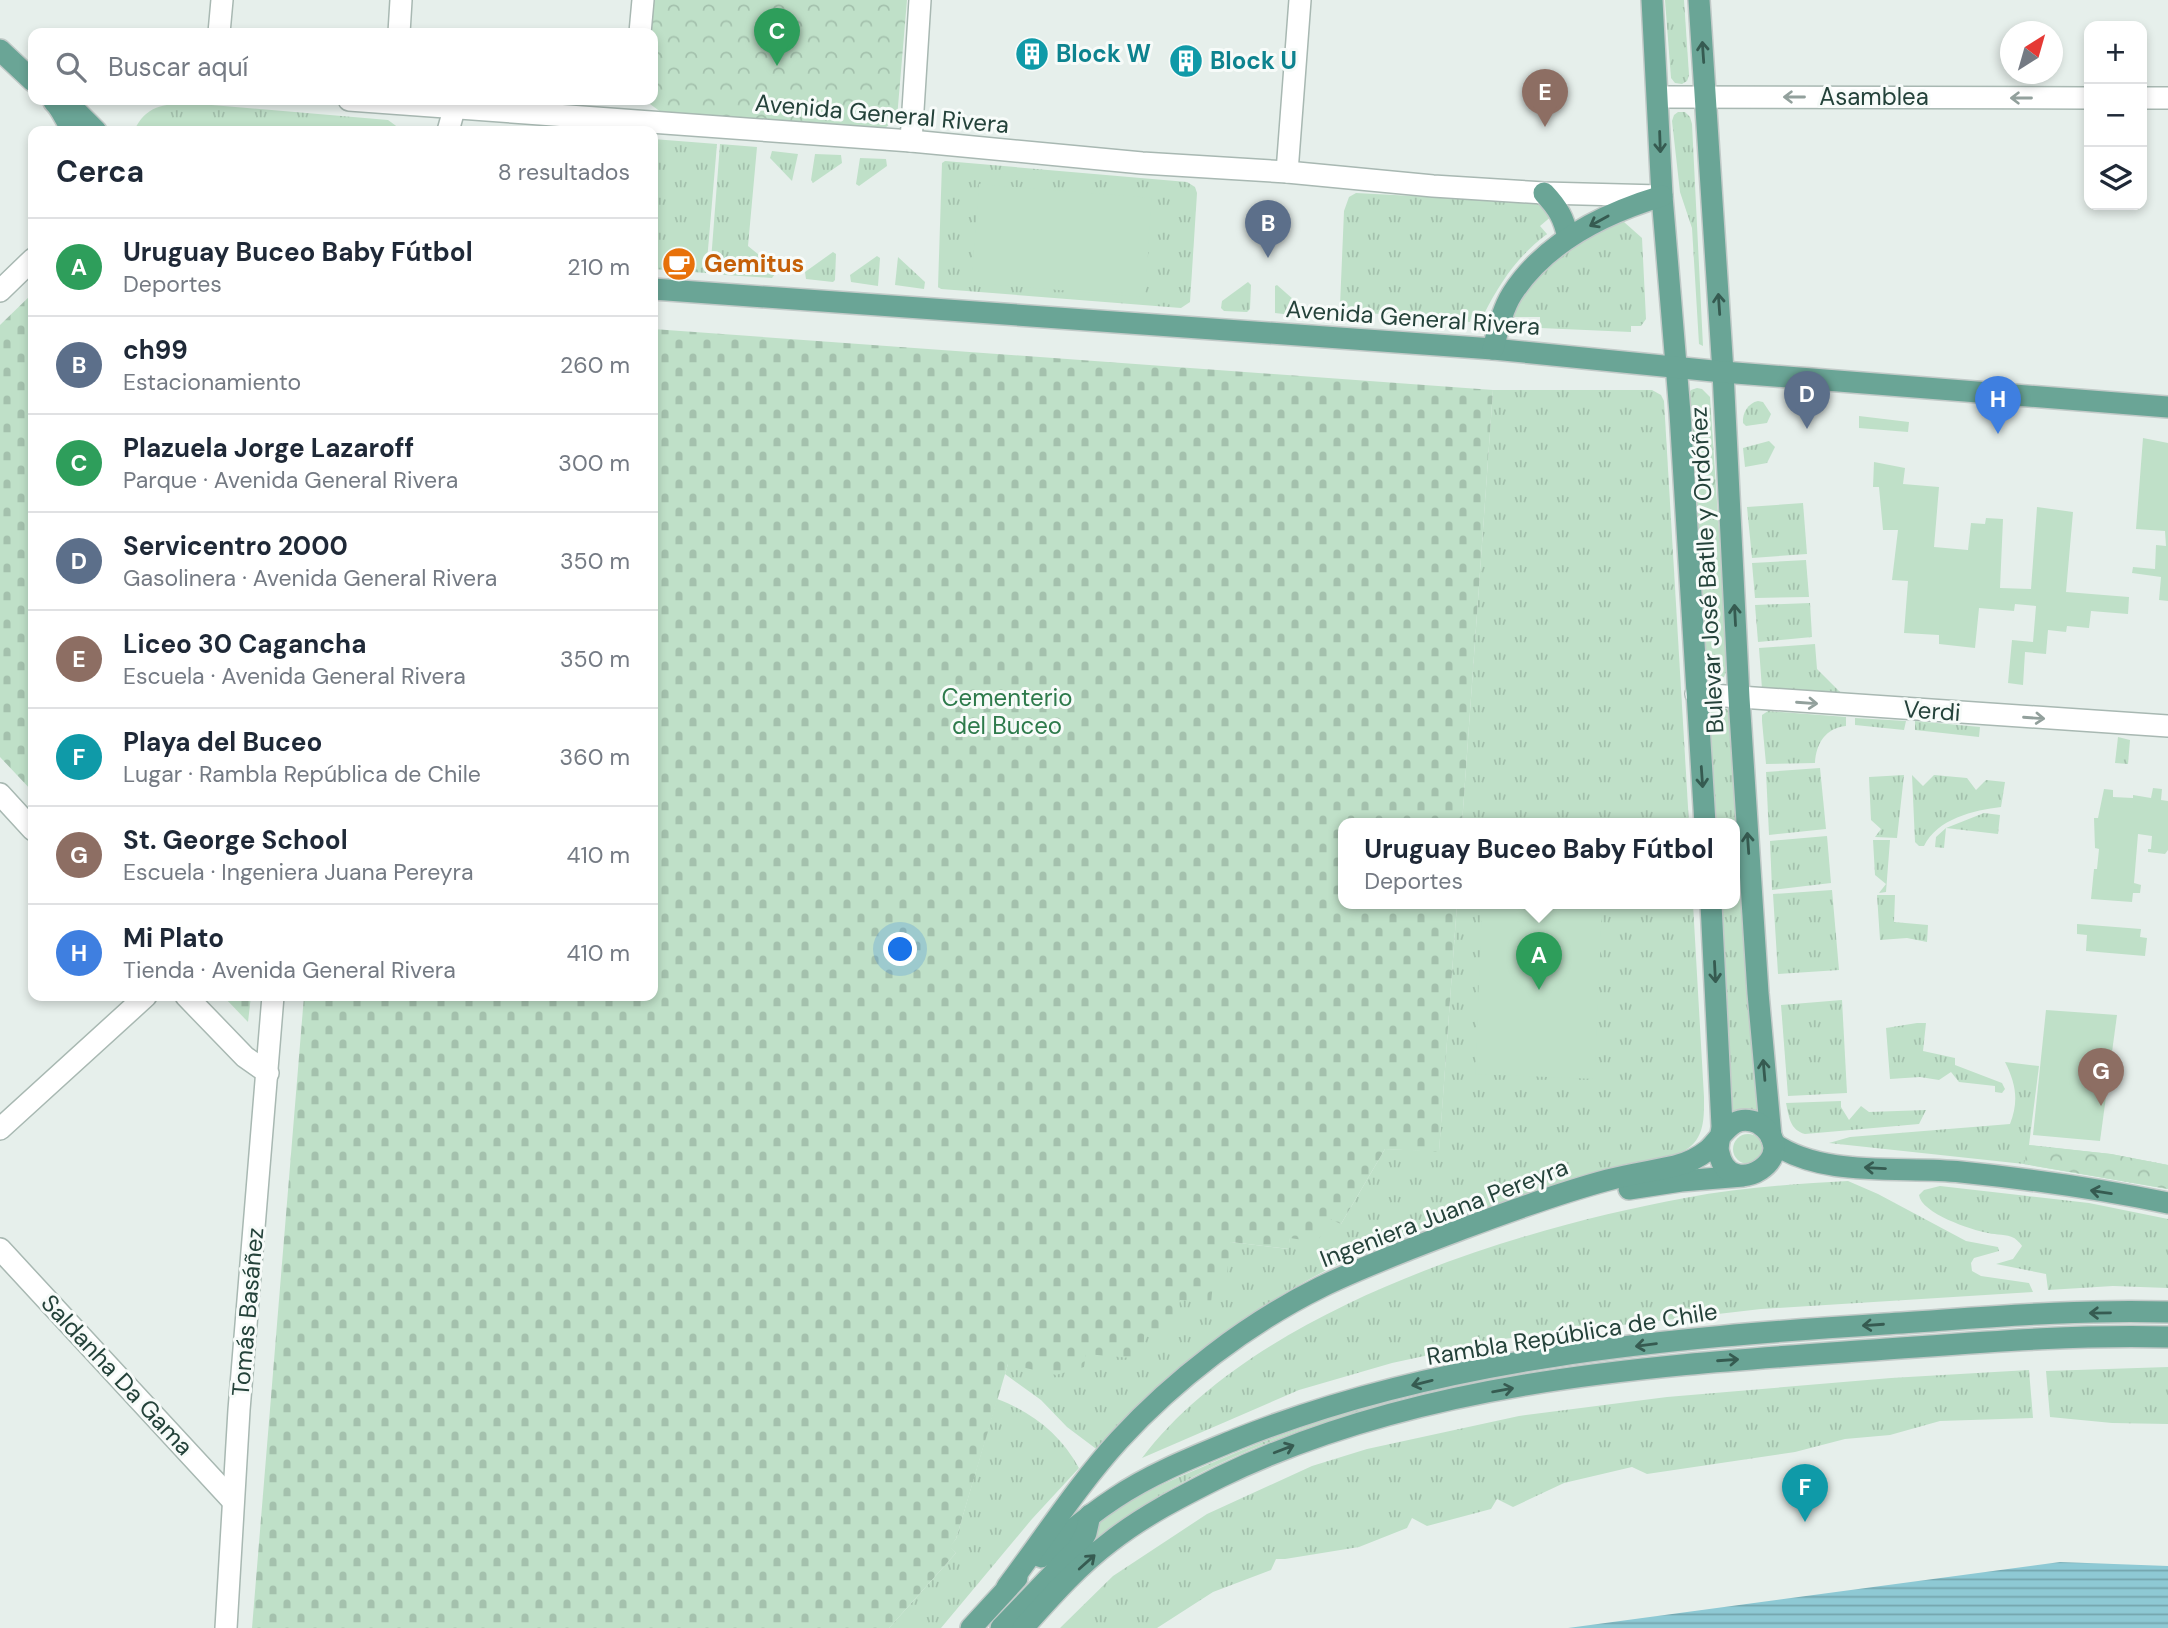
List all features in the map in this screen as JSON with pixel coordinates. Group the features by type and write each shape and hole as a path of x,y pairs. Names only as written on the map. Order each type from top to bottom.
{"main road":[{"name":"Bulevar José Batlle y Ordóñez","path":"1652,0 1662,196 1676,367 1705,818"},
{"name":"Bulevar José Batlle y Ordóñez","path":"1699,0 1723,372 1739,698 1759,1007 1772,1140"},
{"path":"0,50 28,76"},
{"path":"56,105 69,126"},
{"path":"59,105 76,111 91,126"},
{"path":"1544,193 1565,220 1569,238"},
{"path":"1493,349 1500,321 1511,295 1547,254 1569,238 1623,208 1662,196"},
{"name":"Avenida General Rivera","path":"658,289 1493,349 1723,372 2168,407"},
{"path":"1711,909 1722,1126 1718,1152 1725,1166 1745,1175"},
{"name":"Ingeniera Juana Pereyra","path":"1007,1587 1118,1441 1139,1419 1207,1360 1244,1332 1321,1287 1403,1251 1597,1183 1694,1160 1720,1137 1727,1126 1746,1120 1764,1127 1772,1140 1802,1159 1827,1165 1960,1172 2168,1203"},
{"name":"Ingeniera Juana Pereyra","path":"1001,1628 1077,1548 1086,1532 1095,1492 1105,1473 1147,1426 1205,1374 1250,1341 1293,1316 1406,1264 1598,1197 1681,1181 1756,1174 1765,1168 1771,1159 1772,1140"},
{"name":"Rambla República de Chile","path":"971,1628 1007,1587 1049,1549 1115,1498 1140,1483 1201,1454 1278,1423 1374,1394 1504,1365 1764,1332 2043,1314 2168,1312"},
{"name":"Rambla República de Chile","path":"1023,1628 1062,1586 1110,1542 1195,1490 1260,1458 1328,1433 1436,1402 1554,1381 1694,1363 2043,1339 2168,1337"}],"street":[{"path":"219,28 222,0"},
{"path":"399,28 401,0"},
{"path":"640,28 642,0"},
{"path":"911,141 920,0"},
{"path":"1287,172 1300,0"},
{"name":"Asamblea","path":"1658,97 2084,98"},
{"path":"2147,98 2168,98"},
{"name":"Avenida General Rivera","path":"440,105 634,110 1142,163 1544,193 1662,196"},
{"path":"449,126 455,106"},
{"path":"0,291 28,264"},
{"name":"Verdi","path":"1696,694 2168,726"},
{"path":"0,794 28,825"},
{"path":"0,1129 141,1001"},
{"path":"191,1001 245,1057 268,1073"},
{"name":"Tomás Basáñez","path":"226,1628 233,1501 273,1001"},
{"name":"Saldanha Da Gama","path":"0,1249 233,1501"}],"green space":[{"path":"654,0 907,0 897,118 885,128 874,130 665,115 651,105 658,105 658,28 651,28"},
{"path":"1665,0 1684,0 1689,75 1687,81 1682,84 1675,83 1671,78"},
{"path":"167,105 212,105 388,120 396,126 136,126 149,111"},
{"path":"1678,112 1685,112 1692,124 1703,346 1699,344 1692,228 1680,192 1672,121"},
{"path":"658,139 717,144 706,273 658,269"},
{"path":"720,144 757,147 748,246 774,267 775,274 772,278 710,274"},
{"path":"772,151 798,154 792,181 770,158"},
{"path":"815,154 841,155 842,163 813,183 811,180"},
{"path":"860,158 886,159 887,166 859,186 856,184"},
{"path":"945,161 1187,182 1195,187 1197,193 1190,302 1181,308 941,289 938,287 942,163"},
{"path":"979,184 1152,198 1145,297 971,283"},
{"path":"1356,193 1527,202 1541,204 1553,215 1540,226 1547,234 1511,270 1484,314 1472,313 1470,322 1346,311 1340,306 1344,211 1349,197"},
{"path":"1628,217 1624,222 1642,238 1646,319 1641,326 1631,326 1631,332 1540,328 1540,317 1513,317 1533,283 1546,269 1577,245"},
{"path":"833,252 836,254 833,282 806,279 805,272"},
{"path":"877,256 880,258 878,286 851,282 850,275"},
{"path":"898,257 925,282 924,289 895,285"},
{"path":"1248,282 1251,285 1250,309 1247,312 1224,311 1221,308 1222,301"},
{"path":"1277,285 1302,307 1304,311 1300,316 1275,313"},
{"path":"28,298 28,787 0,757 0,325"},
{"name":"Cementerio del Buceo","path":"658,329 1493,390 1462,818 1338,818 1338,909 1457,909 1439,1152 1385,1149 1341,1224 1330,1219 1317,1242 1290,1238 1289,1249 1231,1242 1227,1273 1214,1273 1211,1303 1180,1300 1176,1332 1145,1328 1142,1359 1086,1354 1084,1367 1056,1375 1008,1364 956,1539 950,1547 956,1553 889,1628 252,1628 304,1001 658,1001"},
{"path":"1697,388 1710,397 1728,667 1724,677 1716,679 1709,676 1706,669 1688,394"},
{"path":"1493,390 1652,390 1661,395 1664,401 1689,818 1462,818"},
{"path":"1763,402 1771,414 1767,423 1746,426 1743,423 1745,412 1751,404"},
{"path":"1859,416 1909,422 1908,432 1859,428"},
{"path":"2143,438 2168,443 2168,601 2159,600 2161,577 2132,573 2133,567 2155,569 2156,545 2166,546 2165,531 2136,529"},
{"path":"1769,441 1775,447 1767,463 1745,467 1743,448"},
{"path":"1874,462 1905,468 1903,484 1939,487 1934,547 1968,550 1971,523 1985,524 1986,518 2003,519 2000,588 2031,589 2037,507 2073,512 2066,592 2129,597 2128,614 2091,611 2089,628 2067,626 2066,632 2048,630 2046,654 2025,652 2023,685 2008,683 2012,640 2033,642 2036,606 2015,604 2014,611 1979,608 1975,648 1939,644 1939,635 1904,633 1908,581 1892,580 1898,530 1883,530 1879,487 1873,487"},
{"path":"1803,503 1807,554 1752,558 1747,507"},
{"path":"1806,560 1809,597 1755,598 1752,563"},
{"path":"1810,603 1812,637 1758,642 1755,605"},
{"path":"1815,644 1817,669 1841,693 1762,689 1759,648"},
{"path":"1720,707 1727,709 1731,715 1738,818 1715,818 1709,717 1711,712"},
{"path":"1768,711 1846,717 1846,726 1833,730 1823,738 1817,749 1815,763 1766,764 1762,715"},
{"path":"1855,718 1906,721 1904,730 1855,725"},
{"path":"1915,721 1980,727 1979,737 1915,730"},
{"path":"2118,737 2130,740 2128,764 2115,763"},
{"path":"1820,768 1826,829 1769,835 1766,772"},
{"path":"1904,775 1897,838 1875,837 1881,829 1871,820 1869,777"},
{"path":"1912,775 1923,786 1934,775 1967,778 1976,790 1986,780 2005,782 2001,807 1957,818 1938,829 1924,846 1919,846 1915,842"},
{"path":"2153,788 2162,789 2161,800 2168,801 2168,850 2165,854 2148,852 2148,849 2151,849 2152,836 2138,834 2134,883 2141,885 2140,893 2133,893 2132,902 2091,899 2099,849 2095,848 2094,818 2098,818 2104,789 2113,790 2113,797 2133,798 2133,795 2151,798"},
{"path":"1984,813 2000,815 1998,834 1946,828"},
{"path":"1946,828 1944,848 1935,847 1936,837"},
{"path":"1827,836 1831,883 1772,890 1770,841"},
{"path":"1873,840 1890,840 1886,892 1879,893 1886,884 1875,875"},
{"path":"1740,852 1756,1095 1760,1115 1730,1119 1719,909 1740,909"},
{"path":"1832,890 1839,970 1778,974 1773,894"},
{"path":"1877,895 1895,895 1894,922 1928,925 1927,942 1907,938 1880,940"},
{"path":"1457,909 1693,909 1704,1110 1699,1136 1691,1146 1678,1154 1608,1170 1431,1226 1321,1273 1259,1309 1201,1351 1148,1398 1099,1451 1067,1427 1041,1400 1005,1374 1008,1364 1086,1354 1145,1327 1214,1272 1231,1242 1288,1249 1290,1238 1331,1218 1341,1224 1385,1149 1439,1151"},
{"path":"1482,909 1602,909 1595,1079 1475,1074"},
{"path":"2077,924 2141,929 2140,937 2147,938 2145,956 2086,951 2087,935 2077,934"},
{"path":"1842,1000 1847,1093 1788,1096 1781,1005"},
{"path":"228,1001 250,1001 248,1022"},
{"path":"2046,1010 2117,1015 2100,1141 2033,1135"},
{"path":"1926,1023 1923,1051 1955,1058 1955,1065 2002,1083 2005,1089 2002,1093 1995,1092 1995,1086 1959,1082 1951,1072 1939,1080 1920,1077 1890,1079 1886,1028"},
{"path":"2005,1062 2039,1066 2029,1145 2111,1154 2168,1165 2168,1189 2024,1164 1829,1143 1850,1137 2010,1124 2015,1108 2015,1093"},
{"path":"1841,1101 1841,1107 1849,1120 1861,1106 1869,1112 1926,1110 1919,1124 1805,1134 1793,1126 1786,1103"},
{"path":"1748,1134 1759,1138 1763,1149 1759,1160 1748,1164 1737,1160 1733,1149 1737,1138"},
{"path":"2028,1145 2111,1154 2168,1165 2168,1189 2024,1164"},
{"path":"1848,1181 1966,1241 1998,1247 1999,1251 1974,1258 1971,1263 1972,1271 1981,1276 2029,1283 2033,1292 1761,1309 1503,1339 1392,1363 1299,1390 1142,1458 1190,1406 1249,1360 1316,1320 1390,1285 1542,1231 1616,1212 1725,1192"},
{"path":"1940,1186 2089,1203 2168,1219 2168,1288 2113,1286 2048,1290 2046,1274 1996,1264 2013,1259 2022,1246 2015,1239 1970,1228 1948,1220 1928,1208 1919,1195 1924,1190"},
{"path":"2168,1367 2168,1424 2112,1423 2050,1417 2046,1371"},
{"path":"2029,1370 2033,1418 1940,1421 1890,1435 1845,1439 1795,1452 1647,1474 1632,1467 1564,1483 1513,1507 1497,1499 1491,1509 1427,1526 1412,1518 1407,1528 1359,1547 1276,1559 1271,1570 1213,1592 1157,1628 1060,1628 1113,1576 1207,1514 1312,1466 1367,1449 1519,1416 1667,1397 1891,1378"},
{"path":"997,1399 1010,1404 1044,1426 1064,1445 1079,1468 1032,1519 941,1628 889,1628 956,1553 949,1547 956,1539"},
{"path":"1397,1399 1274,1440 1236,1456 1161,1495 1090,1543 1092,1527 1130,1501 1157,1487 1297,1429"}],"water":[{"path":"2060,1562 2168,1566 2168,1628 1568,1628"}],"place":[{"name":"Block W","path":"1032,54"},
{"name":"Block U","path":"1186,61"},
{"name":"Plazuela Jorge Lazaroff","path":"777,66"},
{"name":"Liceo 30 Cagancha","path":"1545,127"},
{"name":"ch99","path":"1268,258"},
{"name":"Gemitus","path":"679,264"},
{"name":"Servicentro 2000","path":"1807,429"},
{"name":"Mi Plato","path":"1998,434"},
{"name":"Uruguay Buceo Baby Fútbol","path":"1539,990"},
{"name":"St. George School","path":"2101,1106"},
{"name":"Playa del Buceo","path":"1805,1522"}]}
